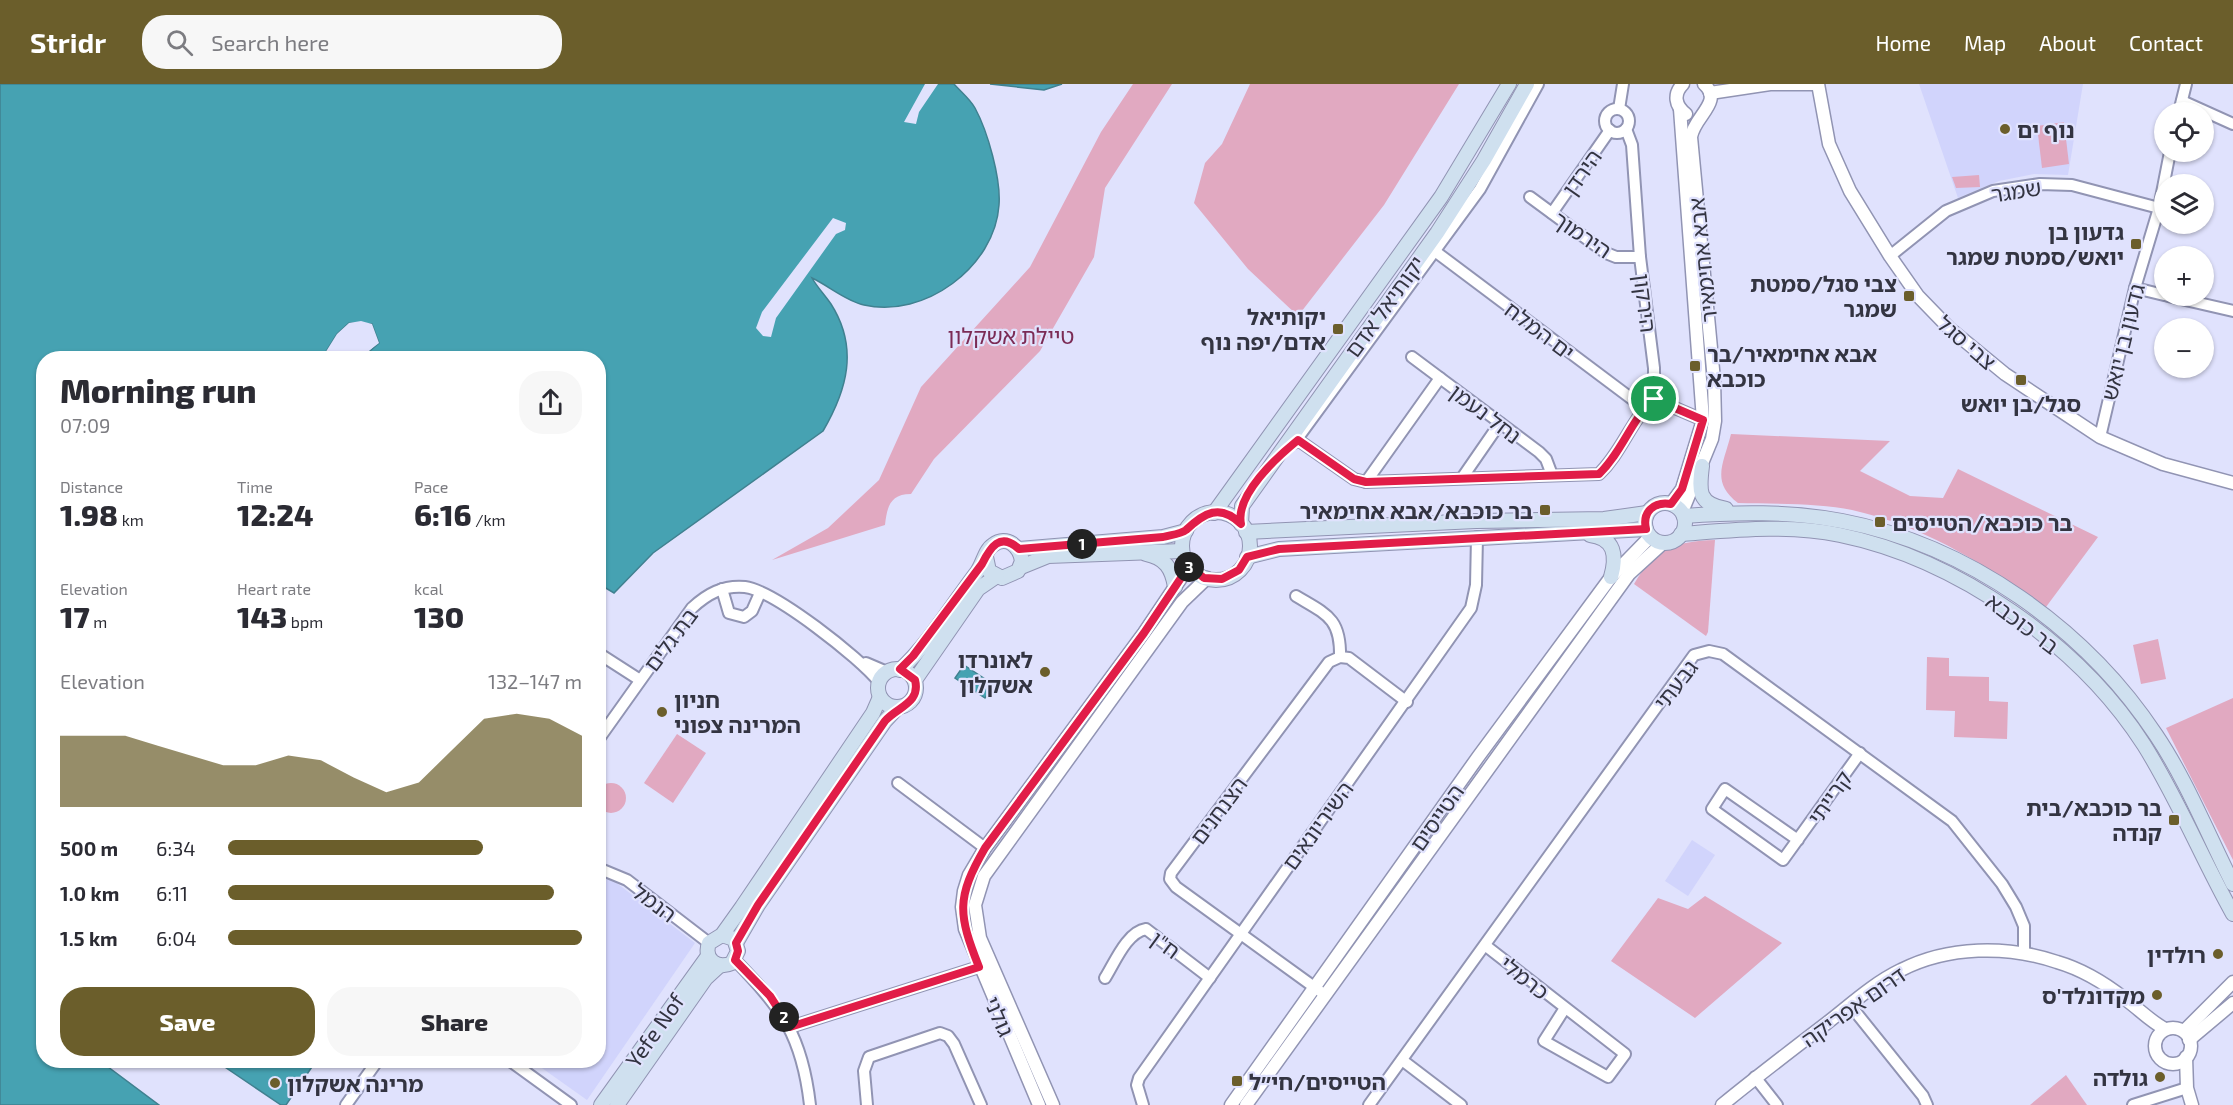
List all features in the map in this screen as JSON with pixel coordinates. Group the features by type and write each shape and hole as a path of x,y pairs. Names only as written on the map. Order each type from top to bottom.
{"main road":[{"name":"יקותיאל אדם","path":"1214,513 1423,225 1478,140 1509,84"},
{"name":"יקותיאל אדם","path":"1244,528 1242,506 1437,233 1484,160 1527,84"},
{"path":"1702,466 1699,485 1704,500 1710,505 1752,512"},
{"path":"1244,528 1604,519 1647,513 1658,504 1679,510 1685,526 1681,534 1672,542 1653,536 1570,532 1279,549 1247,557"},
{"name":"בר כוכבא","path":"1679,510 1781,513 1842,521 1900,536 1940,551 1980,573 2061,628 2130,700 2157,736 2233,884"},
{"path":"1214,513 1228,515 1244,528 1249,543 1247,557 1239,570 1231,576 1216,580 1207,578 1189,566 1182,551 1186,531 1195,519 1214,513"},
{"path":"1647,513 1653,536"},
{"name":"בר כוכבא","path":"1681,534 1781,529 1840,535 1934,566 2008,608 2075,664 2143,744 2233,914"},
{"path":"1019,549 1163,537 1186,531"},
{"path":"1570,532 1598,536 1608,541 1616,555 1611,577"},
{"path":"719,966 708,949 722,935 866,723 889,675 913,656 992,546 1001,541 1010,542 1019,549 1023,561 1021,567"},
{"path":"986,557 987,567 997,576 1008,577 1021,567 1048,556 1182,551"},
{"path":"1129,552 1162,560 1171,571 1175,587"},
{"path":"736,943 758,905 879,729 898,708 907,705 914,698 915,680 978,589 997,576"},
{"path":"889,675 915,680"},
{"path":"880,697 888,705 898,708"},
{"path":"618,1105 706,978 719,966 728,965 735,960 738,951 736,943 730,937 722,935"},
{"name":"Yefe Nof","path":"601,1105 708,949"}],"street":[{"path":"1273,460 1298,440 1436,252 1480,189 1538,84"},
{"path":"1619,109 1623,84"},
{"path":"1707,88 1818,84"},
{"name":"צבי סגל","path":"1818,84 1829,144 1850,191 1918,296 1949,328 2014,381 2100,436 2163,464 2233,483"},
{"path":"2186,84 2182,100 2233,124"},
{"name":"אבא אחימאיר","path":"1679,510 1682,489 1703,420 1680,109 1676,100 1681,85"},
{"name":"אבא אחימאיר","path":"1679,510 1702,466 1712,439 1715,422 1714,380 1691,137 1694,124 1710,104 1707,88"},
{"path":"1619,109 1626,112 1629,118 1626,129 1616,133 1610,130 1605,118 1609,111 1619,109"},
{"path":"1680,109 1690,115 1702,114"},
{"name":"הירקון","path":"1626,129 1632,145 1640,257 1654,368 1654,399"},
{"name":"הירדן","path":"1552,213 1610,130"},
{"name":"שמגר","path":"1890,256 1946,211 1993,191 2040,184 2072,185 2154,207"},
{"name":"הירמוך","path":"1530,197 1606,253 1616,257 1640,257"},
{"name":"גדעון בן יואש","path":"2100,436 2154,211"},
{"name":"ים המלח","path":"1436,252 1644,408"},
{"path":"2135,288 2154,292"},
{"path":"2212,306 2233,311"},
{"name":"נחל נעמן","path":"1412,357 1539,452 1546,459 1552,475"},
{"path":"1366,482 1440,378"},
{"path":"1298,440 1354,479 1366,482 1599,474 1608,465 1644,408 1654,399 1703,420"},
{"path":"1462,478 1500,423"},
{"name":"הטייסים","path":"1246,1105 1478,757 1611,577 1653,536"},
{"name":"הטייסים","path":"1231,1105 1321,992 1629,573 1653,536"},
{"name":"השיריונאים","path":"1143,1105 1137,1085 1139,1078 1240,932 1407,702 1471,608 1476,585 1477,537"},
{"name":"גולני","path":"1039,1105 979,967 965,929 962,907 969,875 985,848 1138,642 1189,566"},
{"name":"גולני","path":"1053,1105 980,938 975,921 977,891 1012,835 1112,697 1182,602 1207,578"},
{"name":"בת גלים","path":"606,729 692,608 705,595 723,590 747,588 776,600 858,659 889,675"},
{"path":"723,590 729,613 744,617 752,611 760,593"},
{"path":"1296,596 1328,616 1337,626 1340,657 1349,658 1407,702"},
{"name":"גבעתי","path":"1369,1105 1694,655 1708,651 1723,654 1952,821 2002,884 2016,907 2024,926 2024,953"},
{"name":"הצנחנים","path":"1321,992 1176,886 1170,879 1171,873 1329,662 1340,657"},
{"path":"606,658 640,680"},
{"name":"קרייתי","path":"1798,840 1725,789 1712,809 1784,860 1860,753"},
{"path":"898,783 985,848"},
{"name":"הנמל","path":"606,871 627,880 708,949"},
{"name":"ח\"ן","path":"1105,978 1131,937 1137,930 1146,929 1210,978"},
{"name":"כרמלי","path":"1486,946 1625,1054 1608,1077 1544,1041 1565,1008"},
{"name":"דרום אפריקה","path":"1722,1105 1850,1005 1899,970 1927,958 1986,951 2024,953 2059,962 2097,980 2133,1005 2161,1034"},
{"path":"735,960 770,996 790,1027 806,1072 810,1105"},
{"path":"790,1027 979,967"},
{"path":"2186,1036 2233,982"},
{"path":"2186,1036 2233,1003"},
{"path":"1850,1005 1923,1096 1927,1105"},
{"path":"2173,1064 2181,1063 2190,1048 2186,1036 2175,1027 2161,1034 2159,1056 2173,1064 2187,1085"},
{"path":"867,1105 865,1063 869,1057 900,1044 939,1033 948,1036 981,1105"},
{"path":"2186,1057 2187,1085 2192,1105"},
{"path":"1402,1060 1461,1105"},
{"path":"346,1105 372,1068"},
{"path":"520,1068 571,1105"},
{"path":"1755,1077 1777,1105"},
{"path":"2133,1105 2187,1085"}],"shaded area":[{"path":"0,84 954,84 971,102 980,118 993,156 998,182 999,205 995,228 985,249 970,268 952,284 932,296 910,304 887,307 864,305 812,278 840,320 847,353 843,384 823,431 653,553 614,593 606,588 606,351 370,351 379,343 372,324 349,323 337,334 326,351 36,351 36,1068 109,1068 159,1105 0,1105"},
{"path":"990,84 1062,84 1044,90"},
{"name":"נוף ים","path":"1919,84 2083,84 2068,175 2034,174 1999,181 1958,198"},
{"path":"964,665 994,685 985,698 955,678"},
{"path":"1692,840 1715,855 1688,896 1665,881"},
{"path":"606,879 614,881 695,943 587,1100 542,1068 606,1068"},
{"name":"מרינה אשקלון","path":"226,1068 311,1068 286,1105 281,1105"}],"green space":[{"name":"טיילת אשקלון","path":"1133,84 1172,84 1105,188 1094,257 1040,351 934,459 911,494 894,499 889,507 885,525 772,560 828,528 879,480 921,387 1030,267 1101,132"},
{"path":"1250,84 1459,84 1384,205 1298,316 1248,269 1194,203 1205,163 1222,144"},
{"path":"2064,122 2069,164 2042,168 2037,126"},
{"path":"1979,175 1980,187 1956,188 1952,177"},
{"path":"1731,434 1890,441 1860,471 1910,496 1943,498 1958,469 2098,537 2046,607 1954,549 1905,526 1879,517 1825,506 1738,503 1724,487 1721,472"},
{"path":"1715,540 1706,636 1634,584 1650,562 1667,549 1689,542"},
{"path":"2158,639 2166,679 2141,684 2133,645"},
{"path":"1927,657 1949,658 1949,676 1989,677 1989,701 2008,702 2007,739 1954,737 1955,711 1926,710"},
{"path":"2233,698 2233,860 2166,728"},
{"path":"677,734 706,753 673,803 644,783"},
{"path":"611,783 617,785 626,798 621,808 611,813 606,811 606,785"},
{"path":"1705,896 1782,943 1695,1018 1611,961 1658,898 1688,909"},
{"path":"2066,1075 2087,1105 2030,1105"}],"pier":[{"path":"925,84 938,84 919,112 916,124 904,122"},
{"path":"833,218 846,223 845,230 836,234 776,318 771,337 763,336 756,328 762,312"},
{"path":"361,321 372,324 379,343 366,351 375,342 370,326 350,325 339,336 330,351 326,351 337,334 349,323"}],"place":[{"name":"נוף ים","path":"2005,129"},
{"name":"גדעון בן יואש/סמטת שמגר","path":"2136,244"},
{"name":"צבי סגל/סמטת שמגר","path":"1909,296"},
{"name":"יקותיאל אדם/יפה נוף","path":"1338,329"},
{"name":"אבא אחימאיר/בר כוכבא","path":"1695,366"},
{"name":"סגל/בן יואש","path":"2021,380"},
{"name":"בר כוכבא/אבא אחימאיר","path":"1545,510"},
{"name":"בר כוכבא/הטייסים","path":"1880,522"},
{"name":"לאונרדו אשקלון","path":"1045,672"},
{"name":"חניון המרינה צפוני","path":"662,712"},
{"name":"בר כוכבא/בית קנדה","path":"2174,820"},
{"name":"רולדין","path":"2218,954"},
{"name":"מקדונלד'ס","path":"2157,995"},
{"name":"גולדה","path":"2160,1077"},
{"name":"הטייסים/חי״ל","path":"1237,1081"},
{"name":"מרינה אשקלון","path":"275,1083"}],"route":[{"path":"1654,399 1703,420 1682,489 1671,504 1658,504 1649,511 1645,519 1646,529 1279,549 1247,557 1243,566 1236,573 1216,580 1195,573 1189,566 1144,633 985,848 969,875 962,907 968,941 979,967 790,1027 770,996 735,960 738,951 736,943 758,905 885,721 898,708 907,705 914,698 915,680 906,671 900,669 913,656 982,564 988,549 996,543 1010,542 1019,549 1163,537 1186,531 1195,519 1214,513 1228,515 1241,524 1242,506 1273,460 1298,440 1354,479 1366,482 1599,474 1608,465 1644,408 1654,399"}]}
